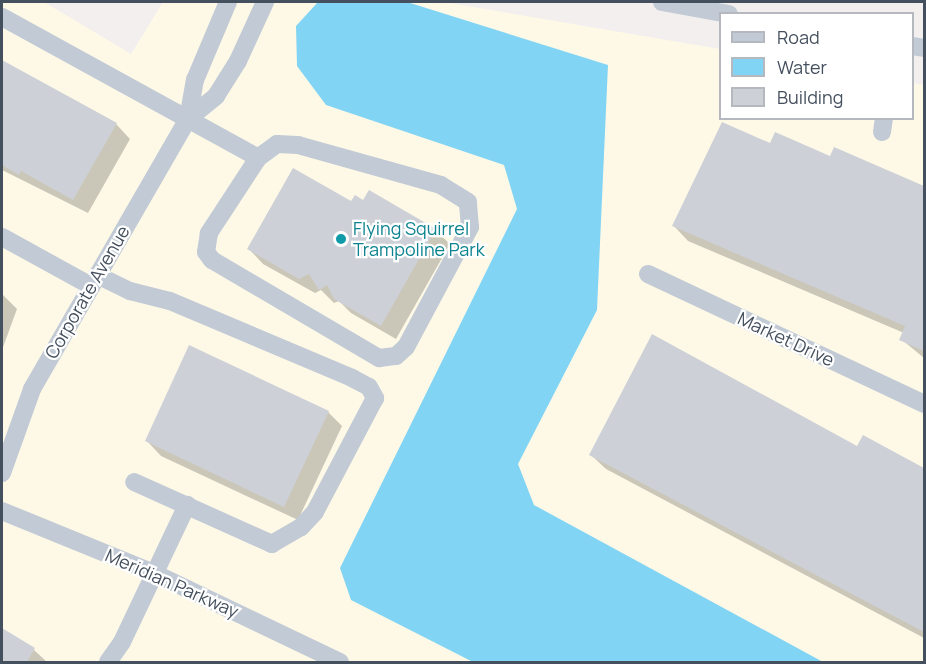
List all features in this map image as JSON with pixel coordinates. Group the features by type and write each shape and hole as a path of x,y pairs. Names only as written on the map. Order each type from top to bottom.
{"street":[{"name":"Corporate Avenue","path":"2,473 32,389 188,119 195,80 228,2"},
{"name":"Corporate Avenue","path":"188,119 216,96 238,61 265,2"},
{"path":"662,2 719,12"},
{"path":"2,17 258,158"},
{"path":"277,144 297,145 441,185 468,202 470,227 406,346 396,356 379,358 212,260 206,252 209,233 258,158 277,144"},
{"path":"2,237 94,280 170,301 352,378 369,387 375,398 315,512 301,527 272,544 134,482"},
{"name":"Market Drive","path":"648,274 924,404"},
{"path":"108,663 156,574 187,506"},
{"name":"Meridian Parkway","path":"2,511 156,574 339,663"}],"shaded area":[{"path":"2,2 44,2 131,54 163,2 444,2 719,49 719,120 914,120 914,83 924,85 924,662 2,662"}],"water":[{"path":"318,2 407,2 608,65 597,310 518,464 534,505 823,662 473,662 351,600 340,568 517,209 504,165 326,105 297,66 296,26"}],"building":[{"path":"2,60 117,123 73,200 21,171 19,175 2,165"},
{"path":"722,122 770,143 775,132 830,156 834,147 924,186 924,351 899,340 905,326 672,226"},
{"name":"Flying Squirrel Trampoline Park","path":"293,168 351,201 355,195 363,200 369,190 436,229 381,326 334,299 327,285 319,290 309,274 299,279 247,249"},
{"path":"652,334 857,446 863,435 924,468 924,632 589,455"},
{"path":"189,345 329,411 284,507 145,441"},
{"path":"2,628 35,648 27,662 2,662"}],"place":[{"name":"Flying Squirrel Trampoline Park","path":"341,239"}]}
